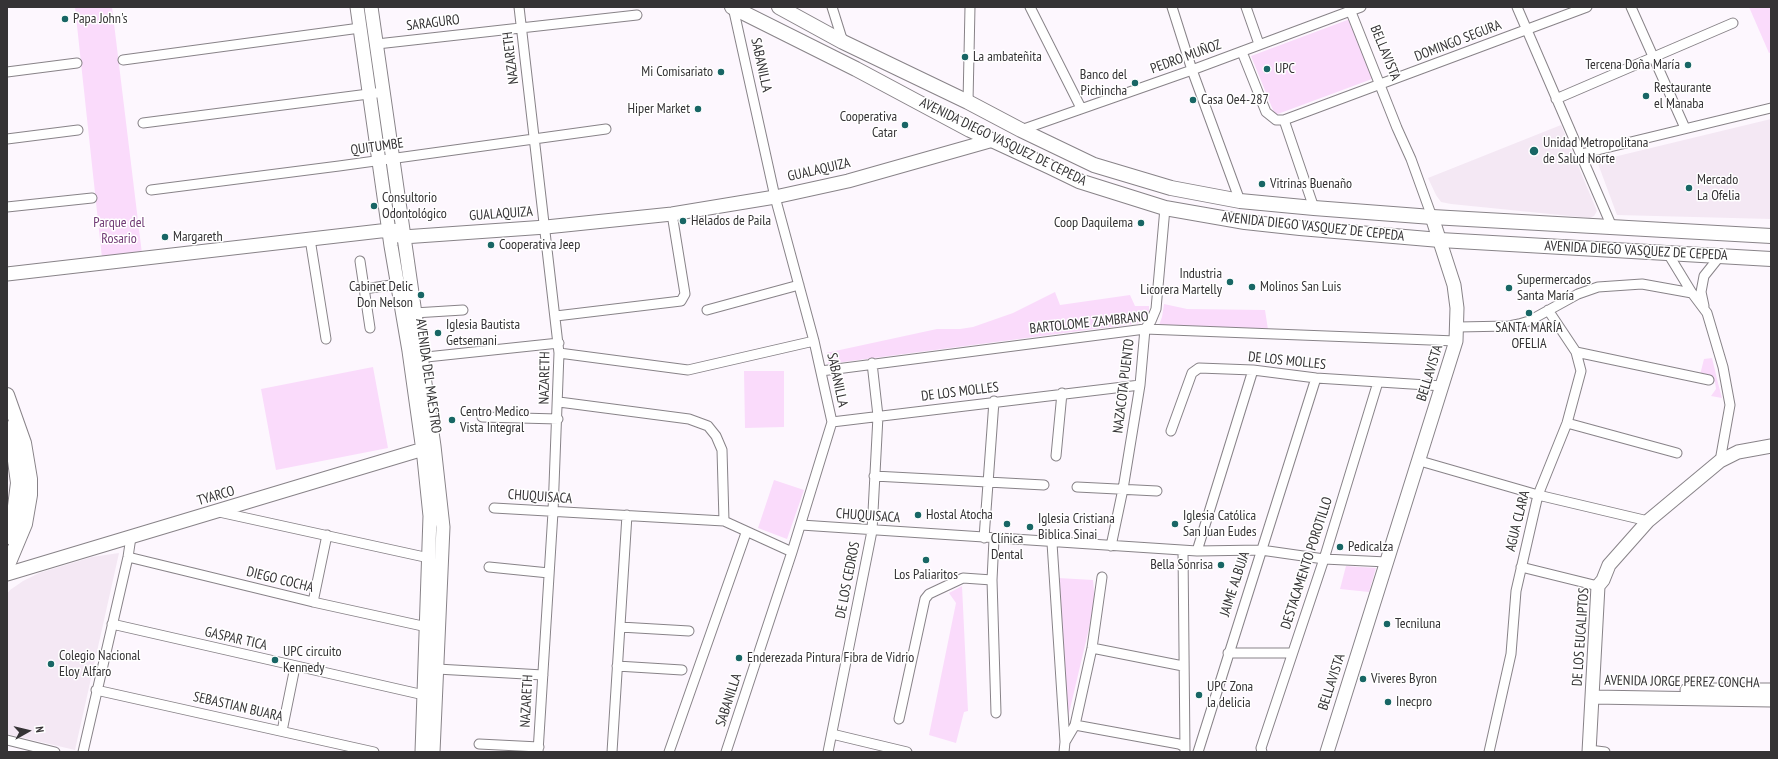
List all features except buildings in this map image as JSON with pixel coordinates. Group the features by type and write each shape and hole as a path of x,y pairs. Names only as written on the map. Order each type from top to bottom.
{"main road":[{"name":"AVENIDA DIEGO VASQUEZ DE CEPEDA","path":"733,7 993,140 1080,181 1165,208 1245,222 1440,240 1771,259"},
{"name":"AVENIDA DIEGO VASQUEZ DE CEPEDA","path":"778,7 843,42 1094,165 1171,188 1240,201 1314,208 1432,217 1771,236"},
{"path":"7,395 24,443 30,479 25,524 7,567"},
{"path":"7,428 13,446 18,482 13,522 7,537"}],"street":[{"name":"AVENIDA DEL MAESTRO","path":"357,7 389,230 398,284 415,359 433,491 443,528 434,608 427,627 424,696 429,715 433,752"},
{"name":"AVENIDA DEL MAESTRO","path":"371,7 414,313 415,359"},
{"name":"NAZARETH","path":"519,7 559,343 559,402 539,750"},
{"name":"SABANILLA","path":"726,752 801,525 832,422 814,341 775,197 733,7"},
{"path":"832,7 843,42"},
{"path":"968,102 970,7"},
{"path":"1030,7 1081,108"},
{"path":"1172,7 1192,70 1240,201"},
{"path":"1246,7 1260,44"},
{"name":"PEDRO MUÑOZ","path":"1020,130 1242,52 1350,9 1361,7"},
{"path":"1517,7 1612,227"},
{"name":"DOMINGO SEGURA","path":"1284,120 1587,7"},
{"path":"1631,7 1685,128"},
{"name":"BELLAVISTA","path":"1328,752 1386,562 1420,461 1443,386 1456,341 1458,327 1454,285 1440,240 1411,159 1350,9"},
{"name":"SARAGURO","path":"377,44 637,15"},
{"path":"1556,99 1733,23"},
{"path":"122,60 360,28"},
{"path":"1242,52 1266,112 1276,120 1284,120 1314,208"},
{"path":"7,72 77,63"},
{"path":"143,123 384,92"},
{"path":"1580,154 1771,108"},
{"name":"QUITUMBE","path":"151,190 392,159 606,129"},
{"path":"7,139 78,130"},
{"name":"GUALAQUIZA","path":"403,237 546,228 672,214 775,197 886,171 993,140"},
{"path":"7,207 92,198"},
{"name":"NAZACOTA PUENTO","path":"1111,546 1123,489 1140,385 1145,329 1156,309 1165,208"},
{"path":"556,316 681,301 684,299 685,294 672,214"},
{"path":"7,274 389,230 393,230 399,236 403,237"},
{"path":"310,239 326,339"},
{"path":"1667,252 1710,319 1717,346 1730,399 1730,412 1720,461"},
{"path":"1704,308 1701,292 1704,276 1720,256"},
{"path":"360,261 370,328"},
{"path":"364,289 398,284"},
{"path":"1458,327 1509,326 1529,321 1578,294 1598,287 1642,284 1692,293"},
{"path":"708,310 799,285"},
{"path":"414,313 464,310"},
{"name":"AGUA CLARA","path":"1489,752 1511,654 1516,591 1538,495 1567,423 1581,371 1576,352 1548,310"},
{"name":"BARTOLOME ZAMBRANO","path":"821,371 872,363 1145,329 1456,341"},
{"path":"559,353 688,370 814,341"},
{"path":"415,359 559,343"},
{"path":"1576,352 1709,380"},
{"name":"DE LOS CEDROS","path":"828,752 872,531 878,416 872,363"},
{"name":"DE LOS MOLLES","path":"1171,431 1192,373 1199,368 1253,370 1316,378 1443,386"},
{"path":"1197,551 1253,370"},
{"name":"JAIME ALBUJA","path":"1198,752 1316,378"},
{"name":"DESTACAMENTO POROTILLO","path":"1262,752 1261,748 1324,559 1378,382"},
{"name":"DE LOS MOLLES","path":"832,422 994,401 1140,385"},
{"path":"1056,456 1062,393"},
{"path":"984,538 994,401"},
{"path":"559,402 689,419 708,426 716,436 722,450 724,521"},
{"path":"482,417 558,420"},
{"path":"1567,423 1677,453"},
{"name":"DE LOS EUCALIPTOS","path":"1589,751 1598,586 1603,580 1609,565 1648,521 1720,461 1738,452 1771,446"},
{"name":"TYARCO","path":"7,574 219,512 428,448"},
{"path":"1420,461 1538,495 1648,521"},
{"path":"874,476 1044,485"},
{"path":"1077,487 1157,491"},
{"name":"AVENIDA DEL MAESTRO","path":"422,752 437,669 434,608 429,558 430,516 433,491"},
{"name":"CHUQUISACA","path":"494,508 724,521 746,533 792,552"},
{"path":"219,512 429,558"},
{"path":"612,752 626,515"},
{"name":"CHUQUISACA","path":"801,525 1183,551 1261,550 1324,559 1386,562"},
{"path":"669,752 746,533"},
{"path":"313,602 327,535"},
{"path":"83,752 96,690 128,557 131,537"},
{"path":"994,539 992,580 996,713"},
{"path":"1052,543 1065,742 1064,752"},
{"path":"1183,551 1185,749"},
{"name":"DIEGO COCHA","path":"128,557 313,602 427,627"},
{"path":"1521,566 1598,586"},
{"path":"489,567 549,573"},
{"path":"1065,742 1075,725 1092,648 1102,576"},
{"path":"900,719 925,599 929,594 963,578 992,580"},
{"name":"GASPAR TICA","path":"112,624 424,696"},
{"path":"620,627 689,631"},
{"path":"1092,648 1183,666"},
{"path":"1228,653 1292,653"},
{"path":"617,666 682,670"},
{"path":"282,731 295,667"},
{"path":"437,669 543,675"},
{"name":"SEBASTIAN BUARA","path":"96,690 374,752"},
{"name":"AVENIDA JORGE PEREZ CONCHA","path":"1593,693 1771,690"},
{"name":"AVENIDA JORGE PEREZ CONCHA","path":"1593,693 1771,700"},
{"path":"1075,725 1179,744 1185,749"},
{"path":"832,734 884,749 907,752"},
{"path":"7,740 54,752"},
{"path":"479,744 539,750"},
{"path":"1589,751 1605,752"}],"shaded area":[{"name":"Mercado La Ofelia","path":"1771,119 1771,219 1617,215 1597,161"},
{"name":"Unidad Metropolitana de Salud Norte","path":"1561,125 1597,211 1594,216 1590,218 1451,204 1441,202 1436,195 1428,178"},
{"name":"Colegio Nacional Eloy Alfaro","path":"119,553 75,750 7,734 7,594 10,590 23,581 39,573 92,557"}],"green space":[{"name":"Parque del Rosario","path":"75,7 112,7 142,254 102,258"},
{"path":"1749,7 1771,7 1771,52 1769,53"},
{"path":"1350,19 1372,79 1275,115 1251,56"},
{"path":"1055,292 1060,305 1130,295 1135,306 1149,306 1149,311 1141,323 828,364 826,353 937,329 960,329 973,327 1013,313"},
{"path":"1164,304 1187,309 1265,310 1269,336 1158,328 1162,317"},
{"path":"1712,358 1722,398 1711,396 1716,389 1715,382 1712,378 1700,375 1704,359"},
{"path":"373,367 388,448 276,470 261,389"},
{"path":"744,371 784,371 784,427 745,428"},
{"path":"774,480 804,490 787,539 758,528"},
{"path":"1346,566 1376,568 1369,592 1340,589"},
{"path":"1058,578 1093,580 1095,603 1065,730"},
{"path":"962,586 968,711 964,712 956,743 929,735 956,603 949,593"}],"place":[{"name":"Papa John's","path":"65,19"},
{"name":"La ambateñita","path":"965,57"},
{"name":"Tercena Doña María","path":"1688,65"},
{"name":"UPC","path":"1267,69"},
{"name":"Mi Comisariato","path":"721,72"},
{"name":"Banco del Pichincha","path":"1135,83"},
{"name":"Restaurante el Manaba","path":"1646,96"},
{"name":"Casa Oe4-287","path":"1193,100"},
{"name":"Hiper Market","path":"698,109"},
{"name":"Cooperativa Catar","path":"905,125"},
{"name":"Unidad Metropolitana de Salud Norte","path":"1534,151"},
{"name":"Vitrinas Buenaño","path":"1262,184"},
{"name":"Mercado La Ofelia","path":"1689,188"},
{"name":"Consultorio Odontológico","path":"374,206"},
{"name":"Helados de Paila","path":"683,221"},
{"name":"Coop Daquilema","path":"1141,223"},
{"name":"Margareth","path":"165,237"},
{"name":"Cooperativa Jeep","path":"491,245"},
{"name":"Industria Licorera Martelly","path":"1230,282"},
{"name":"Molinos San Luis","path":"1252,287"},
{"name":"Supermercados Santa María","path":"1509,288"},
{"name":"Cabinet Delic Don Nelson","path":"421,295"},
{"name":"SANTA MARÍA OFELIA","path":"1529,313"},
{"name":"Iglesia Bautista Getsemani","path":"438,333"},
{"name":"Centro Medico Vista Integral","path":"452,420"},
{"name":"Hostal Atocha","path":"918,515"},
{"name":"Clínica Dental","path":"1007,524"},
{"name":"Iglesia Católica San Juan Eudes","path":"1175,524"},
{"name":"Iglesia Cristiana Biblica Sinai","path":"1030,527"},
{"name":"Pedicalza","path":"1340,547"},
{"name":"Los Paliaritos","path":"926,560"},
{"name":"Bella Sonrisa","path":"1221,565"},
{"name":"Tecniluna","path":"1387,624"},
{"name":"Enderezada Pintura Fibra de Vidrio","path":"739,658"},
{"name":"UPC circuito Kennedy","path":"275,660"},
{"name":"Colegio Nacional Eloy Alfaro","path":"51,664"},
{"name":"Viveres Byron","path":"1363,679"},
{"name":"UPC Zona la delicia","path":"1199,695"},
{"name":"Inecpro","path":"1388,702"}]}
